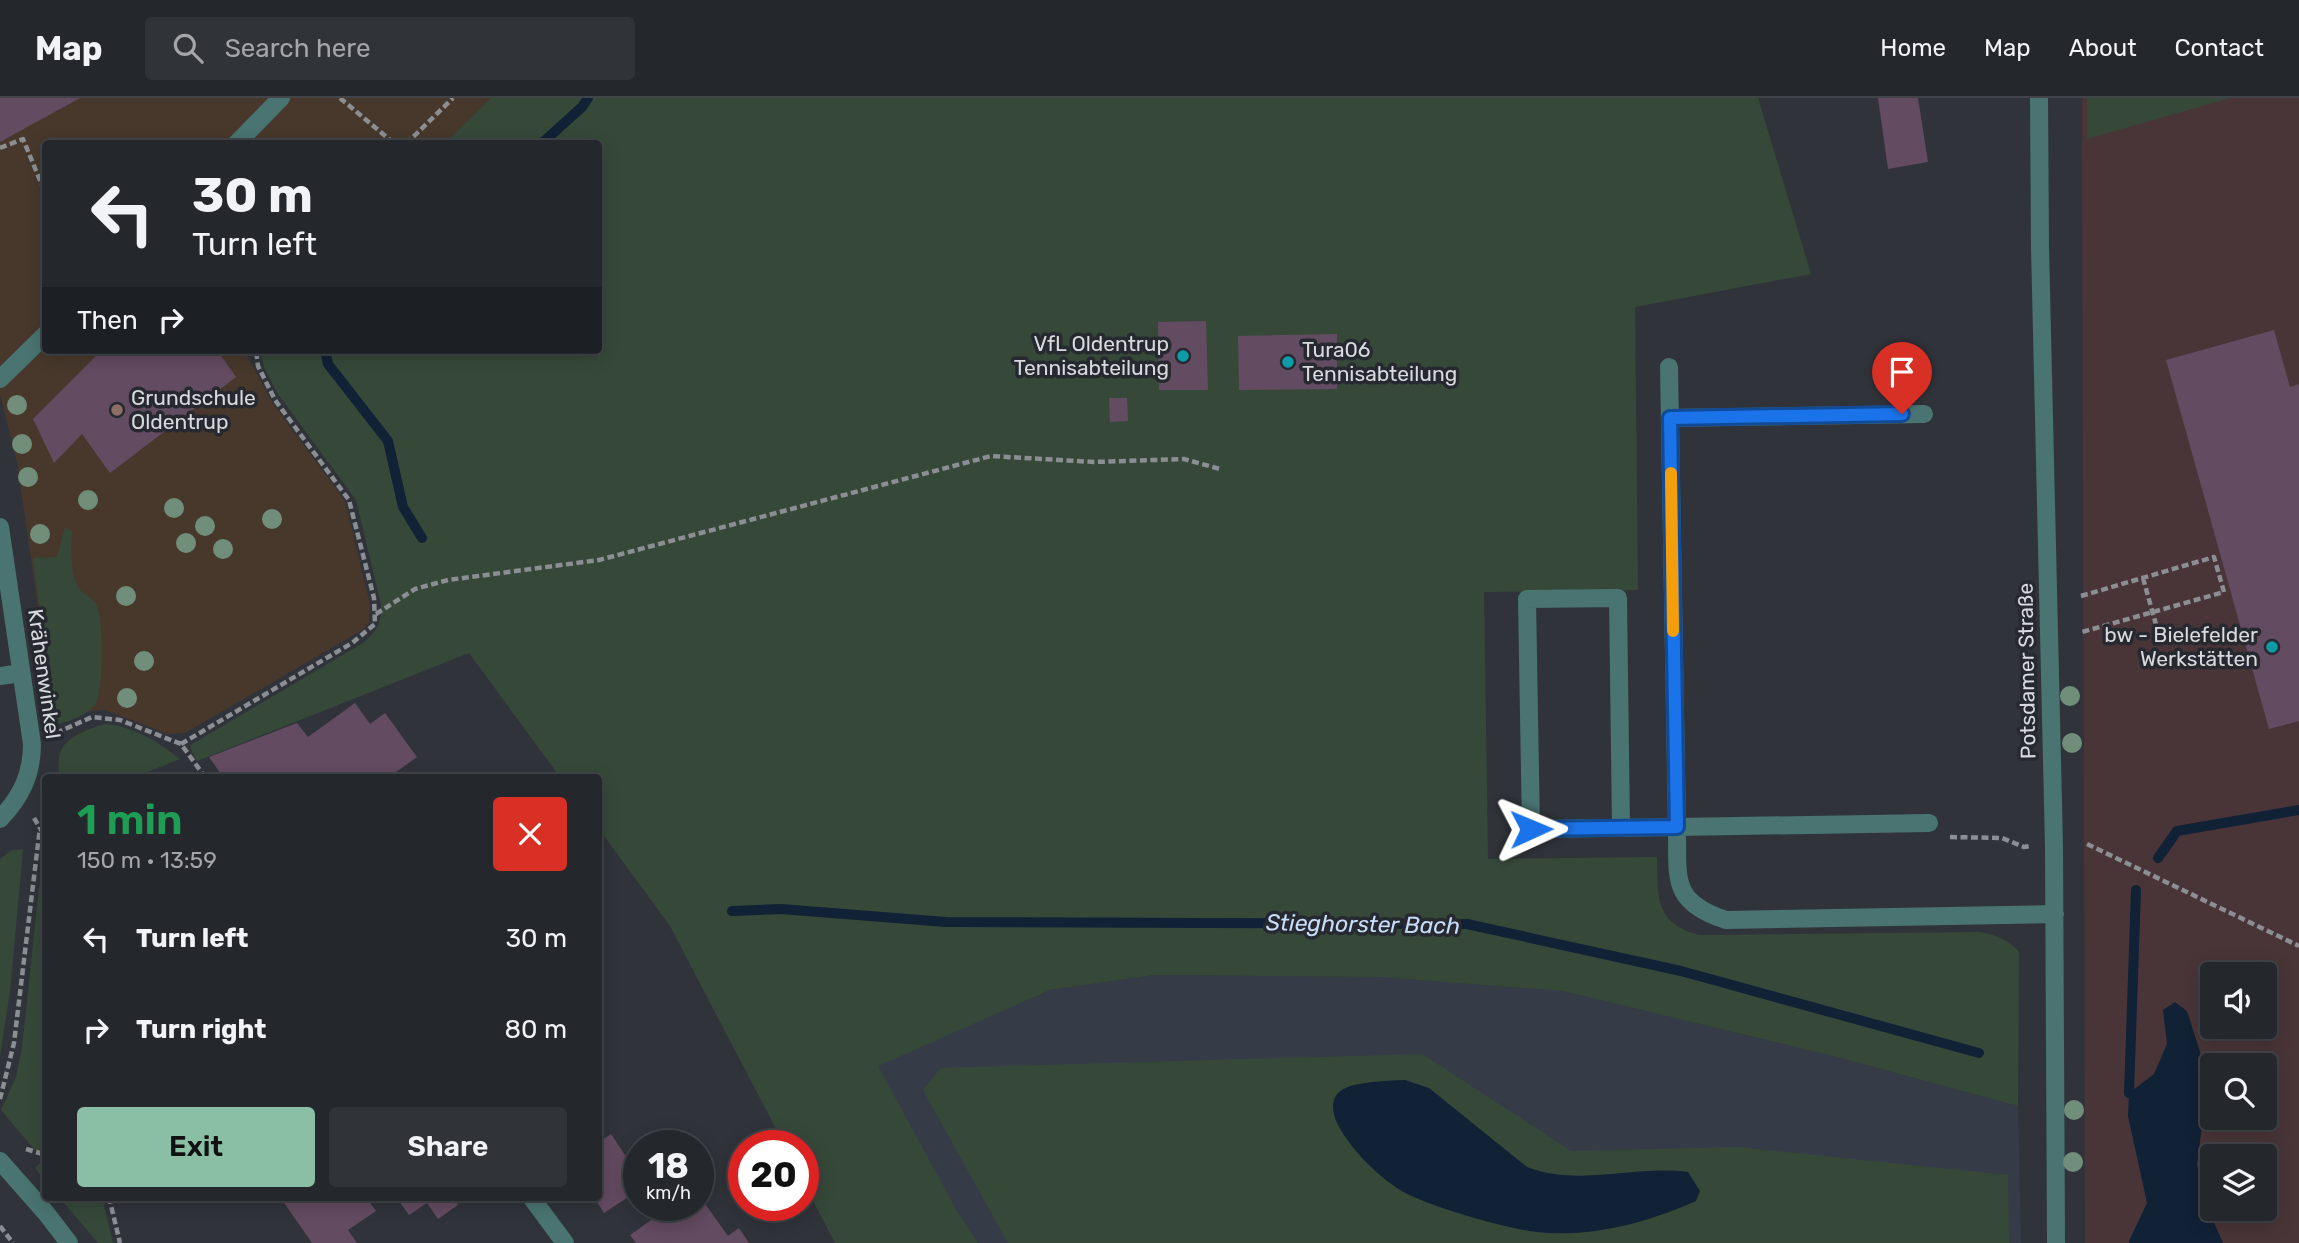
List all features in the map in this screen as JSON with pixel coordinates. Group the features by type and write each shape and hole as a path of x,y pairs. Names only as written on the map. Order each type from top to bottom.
{"street":[{"path":"240,140 281,98"},
{"name":"Potsdamer Straße","path":"2039,98 2040,259 2054,846 2056,1243"},
{"path":"0,379 42,338"},
{"path":"1669,367 1678,877 1687,900 1703,913 1726,920 2055,914"},
{"path":"1670,418 1924,414"},
{"name":"Krähenwinkel","path":"0,527 4,571 32,744 29,776 15,801 0,819"},
{"path":"1621,827 1618,598 1527,599 1531,829 1929,823"},
{"path":"0,676 21,673"},
{"path":"0,1161 69,1243"},
{"path":"534,1201 565,1243"}],"path":[{"path":"340,98 390,140"},
{"path":"410,140 453,98"},
{"path":"0,148 23,139 42,185"},
{"path":"181,744 352,643 375,624 374,598 349,500 275,400 258,366 256,354"},
{"path":"376,614 415,589 448,580 599,560 992,456 1094,462 1184,459 1220,469"},
{"path":"2081,596 2214,557 2224,592 2081,632"},
{"path":"2219,575 2225,573"},
{"path":"2143,579 2160,639"},
{"path":"32,744 92,717 120,720 181,744 203,774"},
{"path":"1929,823 1950,837 2002,838 2024,846 2054,846"},
{"path":"0,1100 12,1054 40,827 42,831"},
{"path":"2087,844 2299,946"},
{"path":"110,1201 120,1243"},
{"path":"0,1226 13,1243"}],"shaded area":[{"path":"0,98 491,98 448,140 42,140 42,354 246,354 272,402 345,501 370,604 369,622 364,629 185,733 168,734 105,710 89,711 55,724 17,462 0,395"},
{"path":"2082,98 2299,98 2299,1243 2085,1243"},
{"path":"1154,975 1381,977 1563,991 1841,1058 2018,1106 2021,1243 978,1243 956,1209 877,1066 1050,990"}],"green space":[{"path":"491,98 1758,98 1811,274 1635,307 1638,590 1484,592 1488,859 1657,857 1659,896 1666,915 1684,930 1699,935 1981,932 2002,939 2019,952 2018,1106 1841,1058 1563,991 1381,977 1154,975 1050,990 878,1066 956,1209 978,1243 835,1243 819,1212 819,1130 777,1130 670,926 602,833 602,774 558,774 469,653 197,761 190,748 192,744 363,643 378,626 380,616 381,604 356,500 278,394 264,367 261,354 602,354 602,140 448,140"},
{"path":"2087,98 2230,98 2087,139"},
{"path":"65,527 72,531 72,565 77,585 94,601 99,612 101,667 97,701 90,710 79,717 55,724 33,558 57,557"},
{"path":"104,724 125,728 162,746 180,759 142,774 59,774 59,759 64,745"},
{"path":"23,849 10,991 0,1056 0,859 12,850"},
{"path":"42,873 42,1159 1,1110 16,1077 22,1048"},
{"path":"1422,1054 1571,1151 1737,1147 2008,1175 2009,1243 1008,1243 923,1090 941,1068"},
{"path":"42,1161 42,1177 35,1168"},
{"path":"62,1201 103,1201 113,1243 98,1243"}],"water":[{"path":"2175,1002 2187,1011 2200,1053 2201,1130 2197,1165 2200,1178 2200,1221 2213,1221 2223,1243 2129,1243 2147,1203 2128,1116 2129,1093 2154,1074 2167,1044 2163,1010"},
{"path":"1405,1080 1429,1088 1527,1167 1547,1173 1587,1176 1648,1171 1688,1172 1700,1191 1696,1201 1658,1216 1618,1227 1577,1233 1522,1230 1422,1200 1394,1186 1370,1166 1342,1132 1333,1112 1335,1096 1344,1089 1369,1082"}],"building":[{"path":"0,98 80,98 0,142"},
{"path":"1878,98 1918,98 1928,162 1888,169"},
{"name":"VfL Oldentrup Tennisabteilung","path":"1206,321 1208,390 1159,390 1158,322"},
{"path":"2274,330 2290,387 2299,384 2299,721 2269,729 2166,360"},
{"name":"Tura06 Tennisabteilung","path":"1337,334 1337,389 1239,390 1238,336"},
{"name":"Grundschule Oldentrup","path":"98,354 220,354 236,377 110,473 82,434 54,463 33,419"},
{"path":"1109,398 1127,398 1128,421 1110,422"},
{"path":"355,703 370,724 385,713 417,757 393,774 221,774 209,757 297,723 308,737"},
{"path":"611,1134 623,1152 623,1201 604,1213 596,1201 602,1201 602,1140"},
{"path":"283,1201 369,1201 376,1211 348,1230 357,1243 312,1243"},
{"path":"399,1201 456,1201 458,1205 438,1219 427,1203 409,1215"},
{"path":"714,1216 728,1236 739,1228 749,1243 636,1243 630,1235 650,1221 714,1221"}],"waterway":[{"path":"545,140 582,107 588,98"},
{"path":"326,354 328,364 388,441 403,507 422,538"},
{"name":"Stieghorster Bach","path":"2158,858 2177,831 2299,810"},
{"name":"Stieghorster Bach","path":"2129,1093 2136,890"},
{"name":"Stieghorster Bach","path":"732,911 781,909 946,922 1467,924 1681,971 1979,1053"}],"slow traffic":[{"path":"1671,473 1673,631"}],"place":[{"name":"VfL Oldentrup Tennisabteilung","path":"1183,356"},
{"name":"Tura06 Tennisabteilung","path":"1288,362"},
{"name":"Grundschule Oldentrup","path":"117,410"},
{"name":"bw - Bielefelder Werkstätten","path":"2272,647"}],"route":[{"path":"1531,829 1677,827 1670,418 1902,414"}]}
